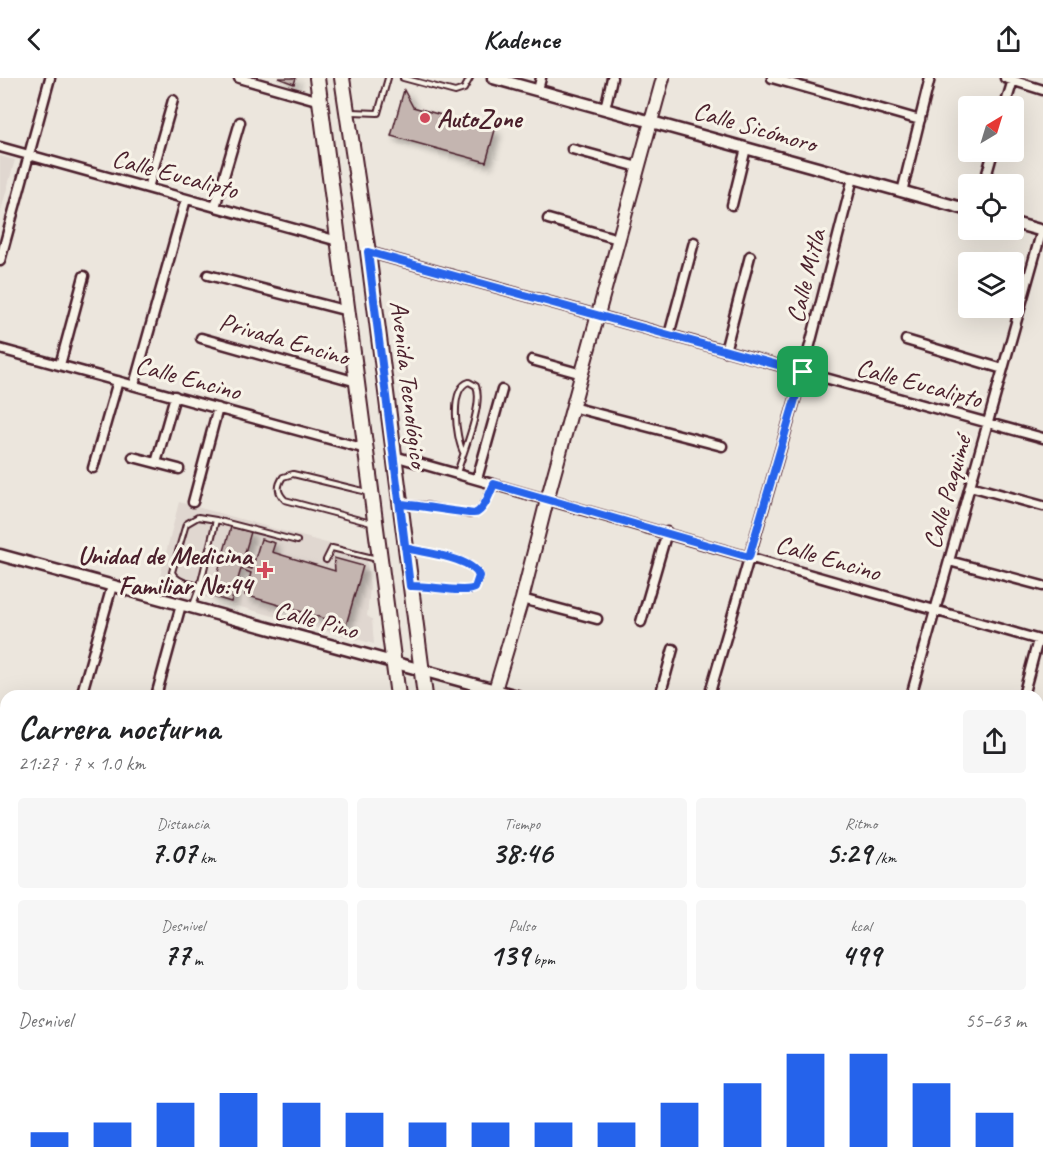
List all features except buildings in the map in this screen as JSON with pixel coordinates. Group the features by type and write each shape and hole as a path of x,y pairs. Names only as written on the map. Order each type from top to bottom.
{"main road":[{"name":"Avenida Tecnológico","path":"317,78 397,690"},
{"name":"Avenida Tecnológico","path":"342,78 368,252 424,690"},
{"path":"495,690 522,599 572,406 663,78"}],"street":[{"path":"0,261 2,243 50,78"},
{"path":"239,78 320,101"},
{"name":"Calle Sicómoro","path":"493,78 958,207"},
{"path":"538,90 541,78"},
{"path":"605,109 612,78"},
{"path":"772,78 920,120"},
{"path":"902,192 930,78"},
{"path":"1006,96 1009,79 1043,90"},
{"path":"148,188 173,100"},
{"path":"215,207 240,122"},
{"name":"Calle Eucalipto","path":"0,147 338,241"},
{"path":"732,205 746,148"},
{"path":"572,149 638,167"},
{"name":"Calle Mitla","path":"711,690 803,372 853,178"},
{"path":"134,385 186,199"},
{"path":"548,219 618,239"},
{"path":"1024,226 1042,231"},
{"name":"Calle Paquimé","path":"913,690 1042,231"},
{"path":"669,335 694,242"},
{"name":"Calle Eucalipto","path":"368,252 1043,438"},
{"path":"725,351 750,256"},
{"path":"208,275 348,311"},
{"path":"60,365 84,276"},
{"name":"Privada Encino","path":"201,338 357,382"},
{"path":"906,340 1003,369"},
{"name":"Calle Encino","path":"0,348 366,449"},
{"path":"532,360 582,374"},
{"path":"93,468 118,381"},
{"path":"477,480 502,390"},
{"path":"156,463 175,396"},
{"path":"572,406 722,446"},
{"path":"193,502 218,408"},
{"name":"Calle Encino","path":"394,456 1040,640"},
{"path":"133,457 179,469"},
{"path":"970,486 1043,506"},
{"path":"641,622 667,532"},
{"name":"Calle Pino","path":"0,555 421,672 495,690"},
{"path":"949,561 1043,586"},
{"path":"83,690 112,586"},
{"path":"522,599 597,619"},
{"path":"158,690 181,605"},
{"path":"1025,690 1040,640"},
{"path":"662,690 673,649"}],"lane":[{"path":"347,112 378,112 388,78"},
{"path":"403,78 455,92 464,89 470,78"},
{"path":"457,474 478,398 476,386 469,382 462,385 459,391 456,424 463,452"},
{"path":"371,492 338,487 293,474 283,477 279,491 285,500 376,524"},
{"path":"400,504 426,505 470,515 480,510 494,484"},
{"path":"200,586 175,578 172,572 189,520 198,517 216,520 297,541"},
{"path":"192,609 216,520"},
{"path":"326,560 332,548 380,560"},
{"path":"405,548 462,561 476,568 479,576 475,588 466,591 428,585 410,586"}],"shaded area":[{"path":"0,156 15,160 0,214"},
{"name":"Unidad de Medicina Familiar No:44","path":"179,502 366,554 370,588 367,616 372,619 374,644 158,584"}],"place":[{"name":"AutoZone","path":"425,118"},
{"name":"Unidad de Medicina Familiar No:44","path":"265,570"}],"route":[{"path":"803,372 368,252 405,548 462,561 476,568 479,576 478,584 470,591 462,592 428,585 410,586 405,548 400,504 426,505 470,515 480,510 494,484 749,557 803,372"}]}
